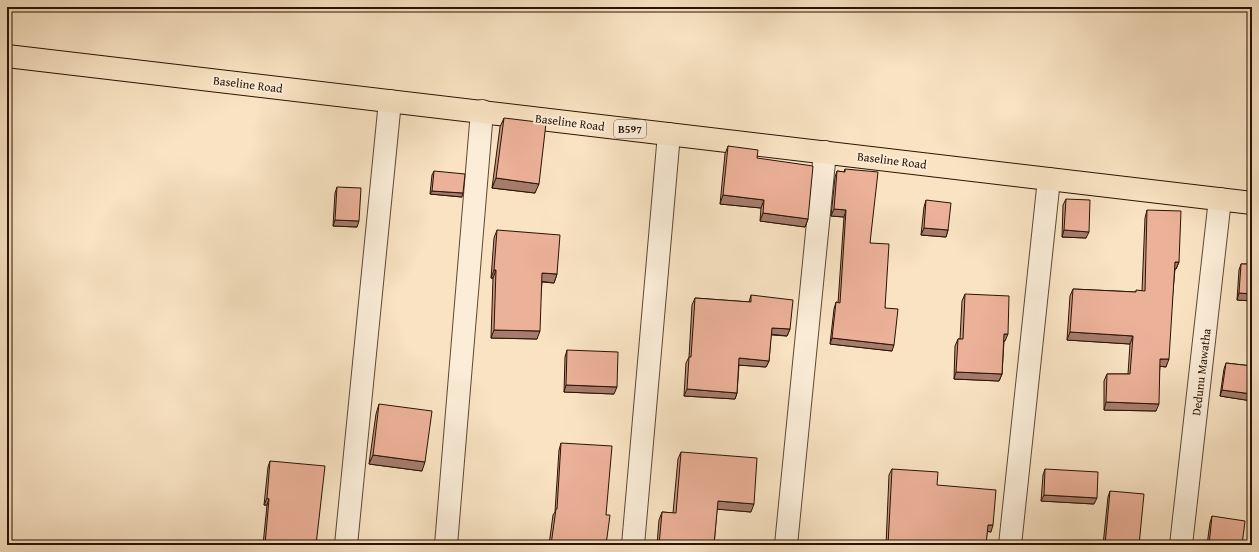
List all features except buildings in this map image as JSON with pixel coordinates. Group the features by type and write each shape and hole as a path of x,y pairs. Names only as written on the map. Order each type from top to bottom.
{"main road":[{"name":"Baseline Road","path":"7,56 1252,203"}],"street":[{"path":"346,545 390,101"},
{"path":"446,545 482,111"},
{"path":"633,545 669,134"},
{"path":"786,545 825,152"},
{"path":"1010,545 1049,179"},
{"name":"Dedunu Mawatha","path":"1181,545 1220,199"}]}
